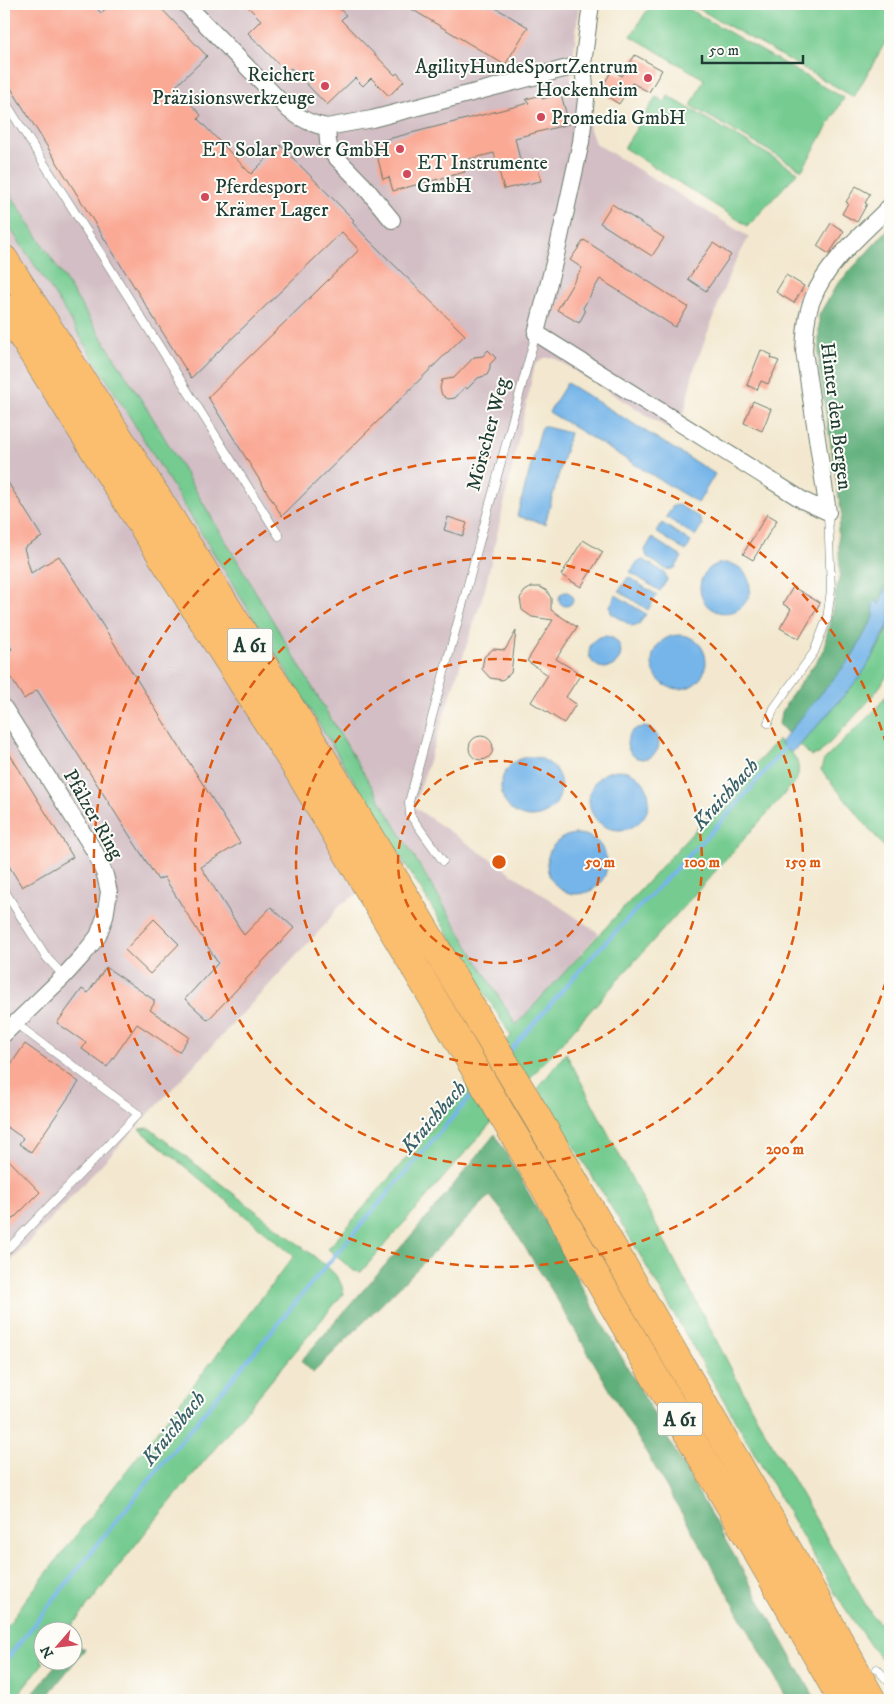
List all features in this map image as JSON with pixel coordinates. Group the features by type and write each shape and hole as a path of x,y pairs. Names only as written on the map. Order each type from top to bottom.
{"highway":[{"name":"A 61","path":"4,259 320,754 537,1117 814,1595 872,1700"},
{"name":"A 61","path":"4,308 301,775 470,1058 794,1614 842,1700"},
{"path":"814,1595 884,1676"}],"street":[{"path":"186,4 288,110 301,119 317,126 327,127 372,119 583,64"},
{"name":"Mörscher Weg","path":"536,333 557,251 581,142 586,99 583,64 591,4"},
{"path":"327,127 331,152 364,186 392,220"},
{"name":"Hinter den Bergen","path":"828,512 804,351 806,325 812,299 824,274 890,206"},
{"path":"536,333 804,501 828,512"},
{"name":"Pfälzer Ring","path":"4,708 95,852 105,875 109,892 105,917 98,936 64,976 9,1028"}],"lane":[{"path":"4,100 279,536"},
{"name":"Mörscher Weg","path":"443,861 410,815 409,802 536,333"},
{"path":"768,723 774,708 814,652 826,619 831,590 828,512"},
{"path":"4,890 47,958 64,976"},
{"path":"4,1252 138,1114 9,1028"}],"shaded area":[{"path":"4,4 579,4 571,78 595,143 749,237 731,270 693,372 684,414 675,433 553,357 544,358 535,365 485,589 414,807 599,933 516,1026 417,860 341,904 324,926 4,1269"}],"green space":[{"path":"651,4 680,4 844,98 802,170 691,106 704,79 631,36"},
{"path":"690,4 890,4 890,34 854,97"},
{"path":"668,96 798,172 748,226 624,148 656,97 665,102"},
{"path":"4,184 151,415 331,719 516,1025 778,740 792,753 797,763 798,774 796,781 532,1076 361,1272 354,1271 328,1249 511,1036 56,297 4,219"},
{"path":"890,227 890,577 879,606 876,599 873,605 874,617 851,658 788,734 779,724 781,714 789,699 823,652 840,574 838,529 842,517 819,368 819,315 836,286"},
{"path":"890,622 891,657 887,676 880,687 847,725 819,754 811,756 800,745 863,672 882,640"},
{"path":"890,690 890,854 821,770 824,760 877,708"},
{"path":"566,1053 757,1418 871,1614 890,1635 890,1669 872,1648 836,1595 632,1241 538,1088"},
{"path":"149,1128 330,1269 338,1278 343,1294 148,1529 75,1622 32,1622 32,1672 36,1672 14,1700 4,1700 4,1631 24,1602 294,1256 139,1129"},
{"path":"495,1134 816,1700 788,1700 554,1294 503,1212 490,1196 313,1373 301,1361 429,1215"},
{"path":"51,1672 67,1672 44,1700 27,1700"}],"water":[{"path":"567,383 715,474 698,503 549,412"},
{"path":"542,426 570,433 545,524 517,516"},
{"path":"679,505 700,518 702,525 695,536 666,517 673,506"},
{"path":"662,523 691,542 686,551 656,532"},
{"path":"652,538 682,557 675,568 667,570 647,557 645,550"},
{"path":"644,560 665,573 667,580 660,591 630,572 638,561"},
{"path":"720,563 730,563 743,570 750,583 750,593 743,606 730,613 720,613 711,609 704,602 700,593 700,583 704,574 711,567"},
{"path":"628,577 657,595 648,610 619,591"},
{"path":"890,577 890,622 870,661 861,676 800,745 791,752 780,743 851,658 874,617 873,605 876,599 879,605"},
{"path":"563,592 569,592 573,599 569,606 563,606 559,602 559,596"},
{"path":"616,595 646,614 639,624 632,626 611,613 610,606"},
{"path":"679,635 689,637 698,643 704,652 706,662 704,672 698,681 689,687 679,689 669,687 660,681 654,672 652,662 654,652 660,643 669,637"},
{"path":"605,636 611,637 616,641 620,646 620,658 616,663 611,667 605,668 599,667 594,663 590,658 589,652 590,646 594,641 599,637"},
{"path":"643,727 649,728 654,732 658,737 658,749 654,754 649,758 643,759 637,758 632,754 628,749 627,743 628,737 632,732 637,728"},
{"path":"525,757 537,757 553,765 559,775 561,787 559,799 553,809 537,817 525,817 509,809 501,793 501,781 509,765"},
{"path":"613,770 625,770 641,778 647,788 649,800 647,812 641,822 625,830 613,830 597,822 589,806 589,794 597,778"},
{"path":"571,834 583,834 599,842 605,852 607,864 605,876 599,886 583,894 571,894 555,886 547,870 547,858 555,842"}],"building":[{"name":"Pferdesport Krämer Lager","path":"14,4 92,4 101,13 111,4 157,4 207,56 175,87 201,115 198,119 251,174 280,145 354,220 352,222 369,240 465,335 282,516 208,397 359,250 342,232 191,378 4,77 4,15"},
{"path":"245,4 334,4 346,15 341,20 395,75 397,73 404,81 389,96 371,78 363,86 355,78 327,105 291,68 286,72 248,33 261,20"},
{"path":"403,4 489,4 528,27 505,65"},
{"path":"635,55 662,70 649,92 632,83 619,104 608,97 612,89 604,84 612,70 622,76"},
{"path":"561,94 569,124 515,138 521,164 536,160 541,181 504,189 494,153 462,161 465,172 393,191 389,177 383,179 377,155 383,154 380,141 529,103 526,99 542,95 542,99"},
{"path":"856,186 870,194 857,222 842,214 848,203 846,202"},
{"path":"612,204 664,238 652,256 600,223"},
{"path":"831,223 844,231 829,254 817,246"},
{"path":"584,240 688,307 675,327 600,279 583,308 585,312 579,323 557,310 582,268 570,260"},
{"path":"713,243 731,255 706,291 688,279"},
{"path":"786,275 804,286 794,303 776,292"},
{"path":"488,350 496,358 490,364 487,375 478,378 467,389 465,387 455,398 448,399 442,395 440,388 442,380 454,378 474,357 483,356"},
{"path":"761,350 772,355 771,358 779,361 768,384 761,381 757,390 747,385"},
{"path":"753,401 771,409 762,431 744,423"},
{"path":"4,476 42,537 24,548 31,573 59,556 240,843 201,867 244,935 271,907 294,928 208,1020 185,999 218,963 164,877 158,880 37,690 24,699 11,678 8,680 4,673 4,654 12,649 4,637"},
{"path":"767,514 777,520 753,560 743,554"},
{"path":"448,517 467,523 463,536 444,530"},
{"path":"583,540 603,552 581,587 561,575"},
{"path":"532,587 540,587 547,591 551,598 551,610 577,627 556,659 581,674 566,697 576,704 564,723 531,702 548,675 527,661 553,620 532,617 522,610 520,598 525,591"},
{"path":"793,587 820,603 799,639 780,628 791,609 783,604"},
{"path":"516,631 511,673 502,680 490,678 482,669 484,657 493,649 505,650"},
{"path":"481,736 486,737 492,743 492,753 486,759 481,760 476,759 470,753 469,748 470,743 476,737"},
{"path":"4,745 73,857 22,887 4,858"},
{"path":"154,919 179,944 150,974 125,950"},
{"path":"106,967 154,1000 150,1010 189,1037 179,1052 137,1024 107,1067 82,1049 86,1043 57,1023 82,989 88,993"},
{"path":"25,1044 79,1082 31,1152 19,1144 23,1138 4,1125 4,1074"},
{"path":"4,1155 40,1192 4,1228"}],"waterway":[{"name":"Kraichbach","path":"509,1052 595,953 733,809 788,744"},
{"name":"Kraichbach","path":"4,1663 119,1517 237,1373 477,1089"}],"place":[{"name":"AgilityHundeSportZentrum Hockenheim","path":"648,78"},
{"name":"Reichert Präzisionswerkzeuge","path":"325,86"},
{"name":"Promedia GmbH","path":"541,117"},
{"name":"ET Solar Power GmbH","path":"400,149"},
{"name":"ET Instrumente GmbH","path":"407,174"},
{"name":"Pferdesport Krämer Lager","path":"205,197"}]}
